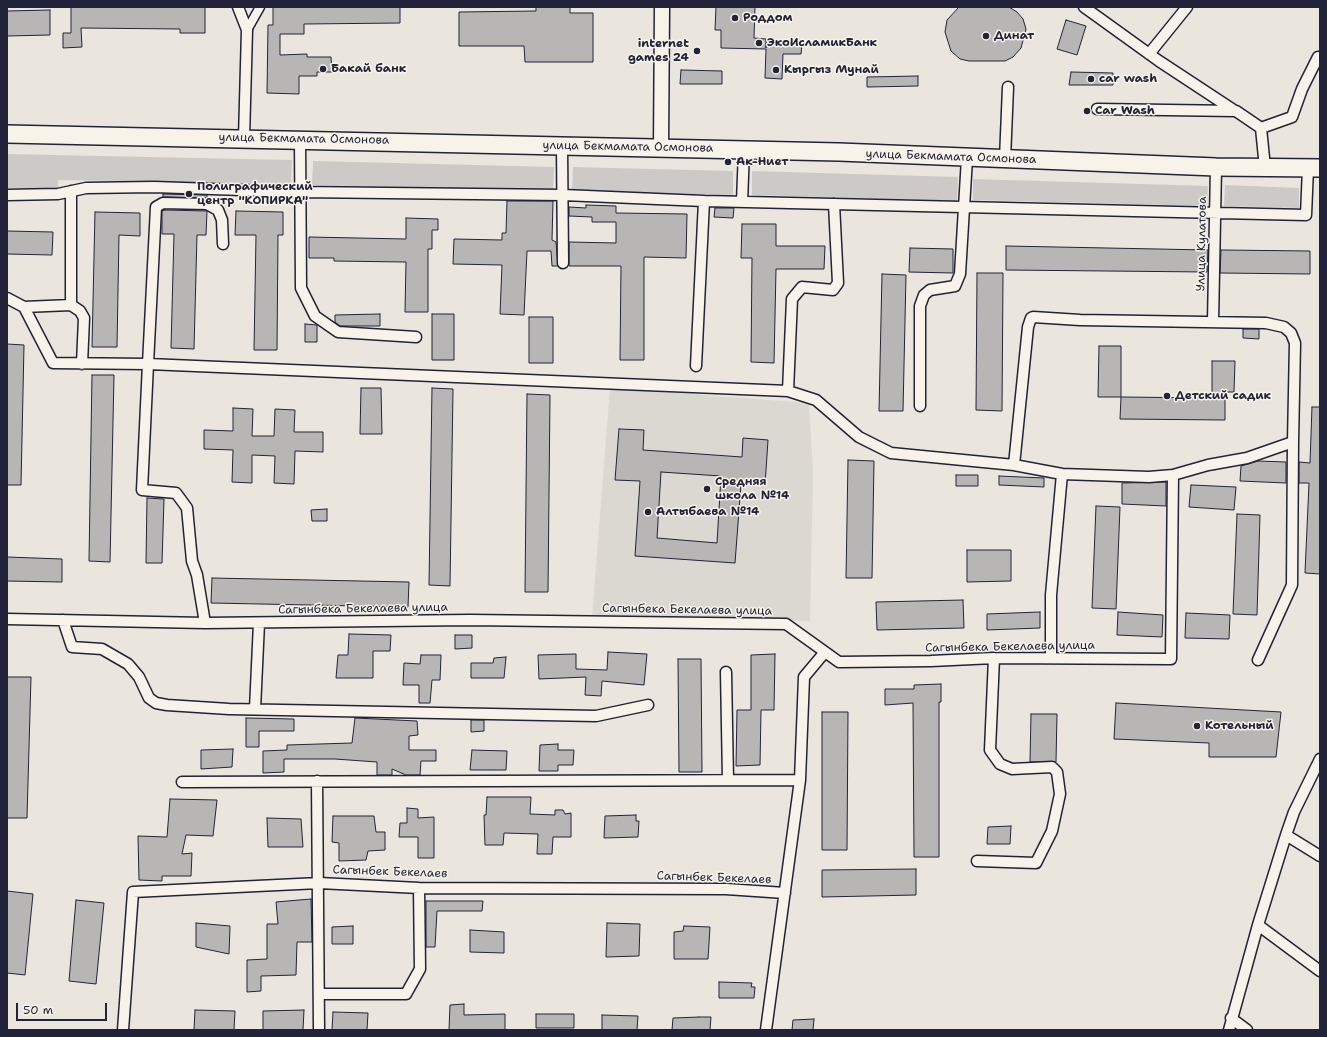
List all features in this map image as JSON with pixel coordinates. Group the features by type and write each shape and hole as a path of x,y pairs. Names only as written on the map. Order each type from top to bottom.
{"highway":[{"name":"улица Бекмамата Осмонова","path":"7,134 300,139 744,150 1216,167 1314,168"}],"main road":[{"path":"661,148 662,7"}],"street":[{"path":"238,7 247,30 244,138"},
{"path":"247,30 260,7"},
{"path":"1084,7 1149,54 1261,128"},
{"path":"1149,54 1187,7"},
{"path":"1261,128 1292,117 1302,89 1318,57"},
{"path":"1005,159 1008,88"},
{"path":"1097,109 1236,111"},
{"path":"1261,128 1265,168"},
{"path":"300,139 301,288 315,316 338,332 416,338"},
{"path":"562,146 563,263"},
{"path":"742,202 744,150"},
{"path":"920,406 920,306 924,295 930,290 955,286 960,274 967,158"},
{"name":"Улица Кулатова","path":"1213,322 1216,167"},
{"path":"7,195 58,194 86,188 154,187 300,192 563,194 704,201 1306,215 1314,168"},
{"path":"71,191 71,305"},
{"path":"696,366 704,201"},
{"path":"205,623 197,575 192,561 187,508 176,493 142,490 156,207 163,203 207,204 218,210 222,220 223,244"},
{"path":"788,391 792,298 802,287 833,290 838,283 834,204"},
{"path":"7,298 13,299 24,307 53,363 148,364 788,391 816,400 859,437 891,453 1014,465 1062,474 1149,477 1173,475 1208,465 1247,458 1294,442"},
{"path":"24,307 71,305 80,311 84,318 82,364"},
{"path":"1014,465 1028,327 1031,318 1266,322 1284,327 1291,333 1295,343 1292,585 1258,660"},
{"path":"1052,658 1051,595 1062,474"},
{"name":"Сагынбека Бекелаева улица","path":"7,620 258,623 486,620 786,624 839,662 931,661 994,658 1171,659 1173,475"},
{"path":"63,620 72,647 102,650 128,664 139,677 149,698 156,703 181,706 255,709 596,716 648,705"},
{"path":"255,709 258,623"},
{"path":"766,1030 800,780 804,677 825,652"},
{"path":"977,861 1036,863 1052,831 1060,794 1058,772 1052,768 1012,769 1000,764 990,750 994,658"},
{"path":"726,672 728,780"},
{"path":"1229,1030 1231,1018 1258,925 1286,835 1294,812 1318,770 1320,759"},
{"path":"182,782 800,780"},
{"path":"317,781 319,1030"},
{"path":"1286,835 1320,856"},
{"name":"Сагынбек Бекелаев","path":"123,1030 133,892 319,883 420,888 726,888 785,893"},
{"path":"319,994 406,994 420,969 420,888"},
{"path":"1258,925 1320,971"},
{"path":"1231,1018 1247,1030"}],"shaded area":[{"path":"7,154 292,160 291,184 58,180 58,189 7,188"},
{"path":"313,161 554,167 553,191 312,185"},
{"path":"573,167 733,171 733,195 572,191"},
{"path":"752,171 958,177 957,201 752,195"},
{"path":"973,179 1208,186 1207,206 973,200"},
{"path":"1225,185 1299,188 1299,208 1224,206"},
{"name":"Средняя школа №14","path":"610,388 809,403 813,472 810,621 592,617"}],"building":[{"path":"71,7 205,7 205,33 180,33 180,29 81,28 82,47 63,48 63,33 71,33"},
{"path":"273,7 400,7 400,23 304,24 304,34 280,34 280,55 307,54 307,57 331,57 332,72 317,72 317,76 299,76 299,94 267,93 268,25 273,25"},
{"path":"536,7 570,7 570,13 593,13 593,62 525,62 524,46 459,46 459,12 536,11"},
{"path":"716,7 755,7 754,38 766,39 766,43 802,44 801,54 783,54 782,79 765,78 766,49 721,48 721,30 715,30"},
{"name":"Динат","path":"959,7 1009,7 1017,12 1023,19 1026,29 1021,48 1013,57 1005,61 969,61 960,59 951,51 945,32 947,20"},
{"path":"50,10 50,35 7,36 7,11"},
{"path":"1066,20 1086,26 1077,55 1057,49"},
{"path":"681,70 722,71 722,84 680,84"},
{"name":"car wash","path":"1071,72 1113,73 1113,85 1069,85"},
{"path":"918,76 918,86 867,87 867,77"},
{"path":"163,194 207,195 207,198 163,197"},
{"path":"507,201 553,201 552,240 556,242 558,266 552,266 551,251 527,251 524,315 500,314 502,265 453,264 454,239 502,240 502,233 506,233"},
{"path":"586,205 616,206 616,213 687,214 686,258 644,257 644,360 620,360 621,266 569,266 569,242 616,243 616,222 592,222 592,217 569,216 569,207 586,208"},
{"path":"715,208 734,208 733,218 714,217"},
{"path":"162,211 207,211 206,235 197,235 194,349 171,348 174,234 162,234"},
{"path":"236,211 283,212 283,235 278,235 277,350 254,350 256,235 235,235"},
{"path":"95,212 140,213 140,236 119,235 117,347 92,347"},
{"path":"406,218 438,219 438,230 432,230 432,249 428,249 428,312 405,312 406,262 334,261 334,258 309,258 309,237 406,239"},
{"path":"742,224 776,224 776,246 825,246 824,269 776,269 774,363 751,362 752,258 741,258"},
{"path":"7,231 53,232 52,255 7,254"},
{"path":"1006,246 1208,250 1207,272 1006,270"},
{"path":"910,248 953,249 953,273 909,272"},
{"path":"1221,250 1310,251 1310,274 1220,273"},
{"path":"977,273 1003,273 1002,411 976,410"},
{"path":"882,274 906,275 903,411 879,411"},
{"path":"380,314 380,326 340,326 335,322 335,315"},
{"path":"432,314 454,314 454,360 432,360"},
{"path":"529,317 553,317 553,363 529,363"},
{"path":"305,324 317,325 317,342 305,342"},
{"path":"1243,329 1259,329 1259,339 1243,338"},
{"path":"7,344 24,345 21,485 7,485"},
{"path":"1099,346 1121,346 1121,397 1098,397"},
{"path":"1212,361 1235,361 1234,392 1225,392 1225,420 1120,419 1121,397 1212,398"},
{"path":"92,375 114,375 110,562 89,561"},
{"path":"361,388 381,388 382,434 360,434"},
{"path":"432,388 453,389 450,586 429,585"},
{"path":"527,394 550,395 548,592 525,592"},
{"path":"1312,407 1320,407 1320,574 1305,573 1309,483 1299,483 1299,462 1310,463"},
{"path":"233,408 253,409 252,436 274,436 275,409 295,410 294,432 323,432 323,452 295,451 294,484 274,483 275,456 252,455 252,483 232,482 233,450 204,449 204,430 233,431"},
{"name":"Алтыбаева №14","path":"619,429 644,430 643,450 742,457 743,438 768,440 765,485 741,484 735,563 635,556 640,481 615,480","holes":["661,472 721,476 717,543 657,538"]},
{"path":"848,460 874,461 872,578 846,578"},
{"path":"1258,461 1286,462 1286,483 1240,481 1241,466"},
{"path":"956,475 978,475 978,486 956,486"},
{"path":"999,476 1044,478 1044,487 999,485"},
{"path":"1166,482 1166,506 1122,504 1122,483"},
{"path":"1191,485 1236,487 1234,510 1189,507"},
{"path":"147,498 164,499 162,563 146,563"},
{"path":"1096,506 1120,507 1116,609 1092,608"},
{"path":"327,509 327,521 312,521 311,510"},
{"path":"1237,514 1260,515 1257,615 1233,614"},
{"path":"967,550 1011,550 1011,581 967,582"},
{"path":"7,557 62,559 62,582 7,581"},
{"path":"212,578 409,582 408,607 211,603"},
{"path":"963,600 964,628 877,630 876,602"},
{"path":"1040,612 1040,628 987,630 987,614"},
{"path":"1118,612 1163,615 1162,637 1117,635"},
{"path":"1186,613 1230,615 1229,639 1185,638"},
{"path":"349,634 391,635 390,651 373,651 373,678 336,678 338,655 348,655"},
{"path":"455,635 472,635 472,648 455,649"},
{"path":"608,652 647,654 644,685 602,681 601,696 585,695 586,677 539,679 538,655 576,654 576,669 607,670"},
{"path":"775,654 774,710 761,710 760,765 736,766 737,710 751,710 751,655"},
{"path":"421,655 441,655 440,680 432,680 430,703 419,703 419,685 403,685 404,663 420,664"},
{"path":"506,657 504,678 471,678 471,663 493,663 494,658"},
{"path":"678,659 701,659 702,772 679,772"},
{"path":"7,677 31,677 27,818 7,818"},
{"path":"941,684 941,702 939,702 939,857 914,857 913,703 885,705 885,689 914,689 914,685"},
{"name":"Котельный","path":"1116,703 1281,712 1276,757 1209,757 1209,743 1114,739"},
{"path":"822,712 848,712 847,850 822,850"},
{"path":"1031,714 1057,714 1056,762 1030,762"},
{"path":"246,718 294,719 294,731 259,731 259,747 246,747"},
{"path":"355,718 417,721 418,735 409,736 409,750 436,750 436,761 421,761 420,775 406,775 392,769 392,775 377,775 377,762 335,759 284,759 284,772 263,773 263,751 287,750 287,745 352,743"},
{"path":"471,720 484,720 484,731 471,732"},
{"path":"558,744 558,750 574,750 573,765 558,765 558,771 539,771 540,745"},
{"path":"233,749 232,767 201,769 201,750"},
{"path":"472,750 507,751 506,770 470,770"},
{"path":"487,797 531,797 530,814 555,815 555,810 563,810 565,814 571,813 571,837 553,837 552,854 537,854 538,834 504,833 503,845 485,845 484,815 486,815"},
{"path":"170,799 217,800 213,836 186,835 182,854 192,853 191,876 162,876 162,881 139,880 138,836 167,837"},
{"path":"407,808 418,809 418,818 434,817 434,858 418,858 418,837 399,837 400,823 407,823"},
{"path":"636,815 636,821 639,821 638,837 604,838 605,816"},
{"path":"333,816 374,816 376,832 385,832 385,850 368,851 366,860 339,861 339,843 332,842"},
{"path":"267,818 301,819 303,847 268,847"},
{"path":"1011,826 1010,844 987,844 988,827"},
{"path":"916,869 916,895 822,897 822,870"},
{"path":"7,891 33,894 25,975 7,973"},
{"path":"311,899 312,942 297,942 296,975 261,976 261,991 247,992 247,960 267,959 267,924 278,924 276,902"},
{"path":"76,900 104,903 96,984 69,981"},
{"path":"426,901 483,901 482,911 437,911 435,947 426,947"},
{"path":"196,923 230,926 229,954 196,947"},
{"path":"607,923 640,924 639,956 606,957"},
{"path":"353,926 353,944 332,944 332,927"},
{"path":"684,926 710,927 708,959 674,959 674,932 683,931"},
{"path":"470,930 504,932 504,953 470,952"},
{"path":"719,982 752,983 751,987 755,987 754,998 719,998"},
{"path":"464,1004 464,1015 505,1014 505,1030 449,1030 450,1005"},
{"path":"195,1010 235,1011 234,1030 194,1030"},
{"path":"304,1010 303,1030 263,1030 263,1011"},
{"path":"333,1012 368,1013 367,1030 332,1030"},
{"path":"536,1014 574,1014 574,1028 536,1028"},
{"path":"602,1015 638,1016 637,1030 602,1030"},
{"path":"711,1017 710,1030 672,1030 673,1018"},
{"path":"814,1019 813,1030 792,1030 793,1020"}],"place":[{"name":"Роддом","path":"735,18"},
{"name":"Динат","path":"986,36"},
{"name":"ЭкоИсламикБанк","path":"759,43"},
{"name":"internet games 24","path":"697,51"},
{"name":"Бакай банк","path":"323,69"},
{"name":"Кыргыз Мунай","path":"776,70"},
{"name":"car wash","path":"1091,79"},
{"name":"Car Wash","path":"1087,111"},
{"name":"Ак-Ниет","path":"728,162"},
{"name":"Полиграфический центр \"КОПИРКА\"","path":"189,194"},
{"name":"Детский садик","path":"1167,396"},
{"name":"Средняя школа №14","path":"707,489"},
{"name":"Алтыбаева №14","path":"648,512"},
{"name":"Котельный","path":"1197,726"}]}
